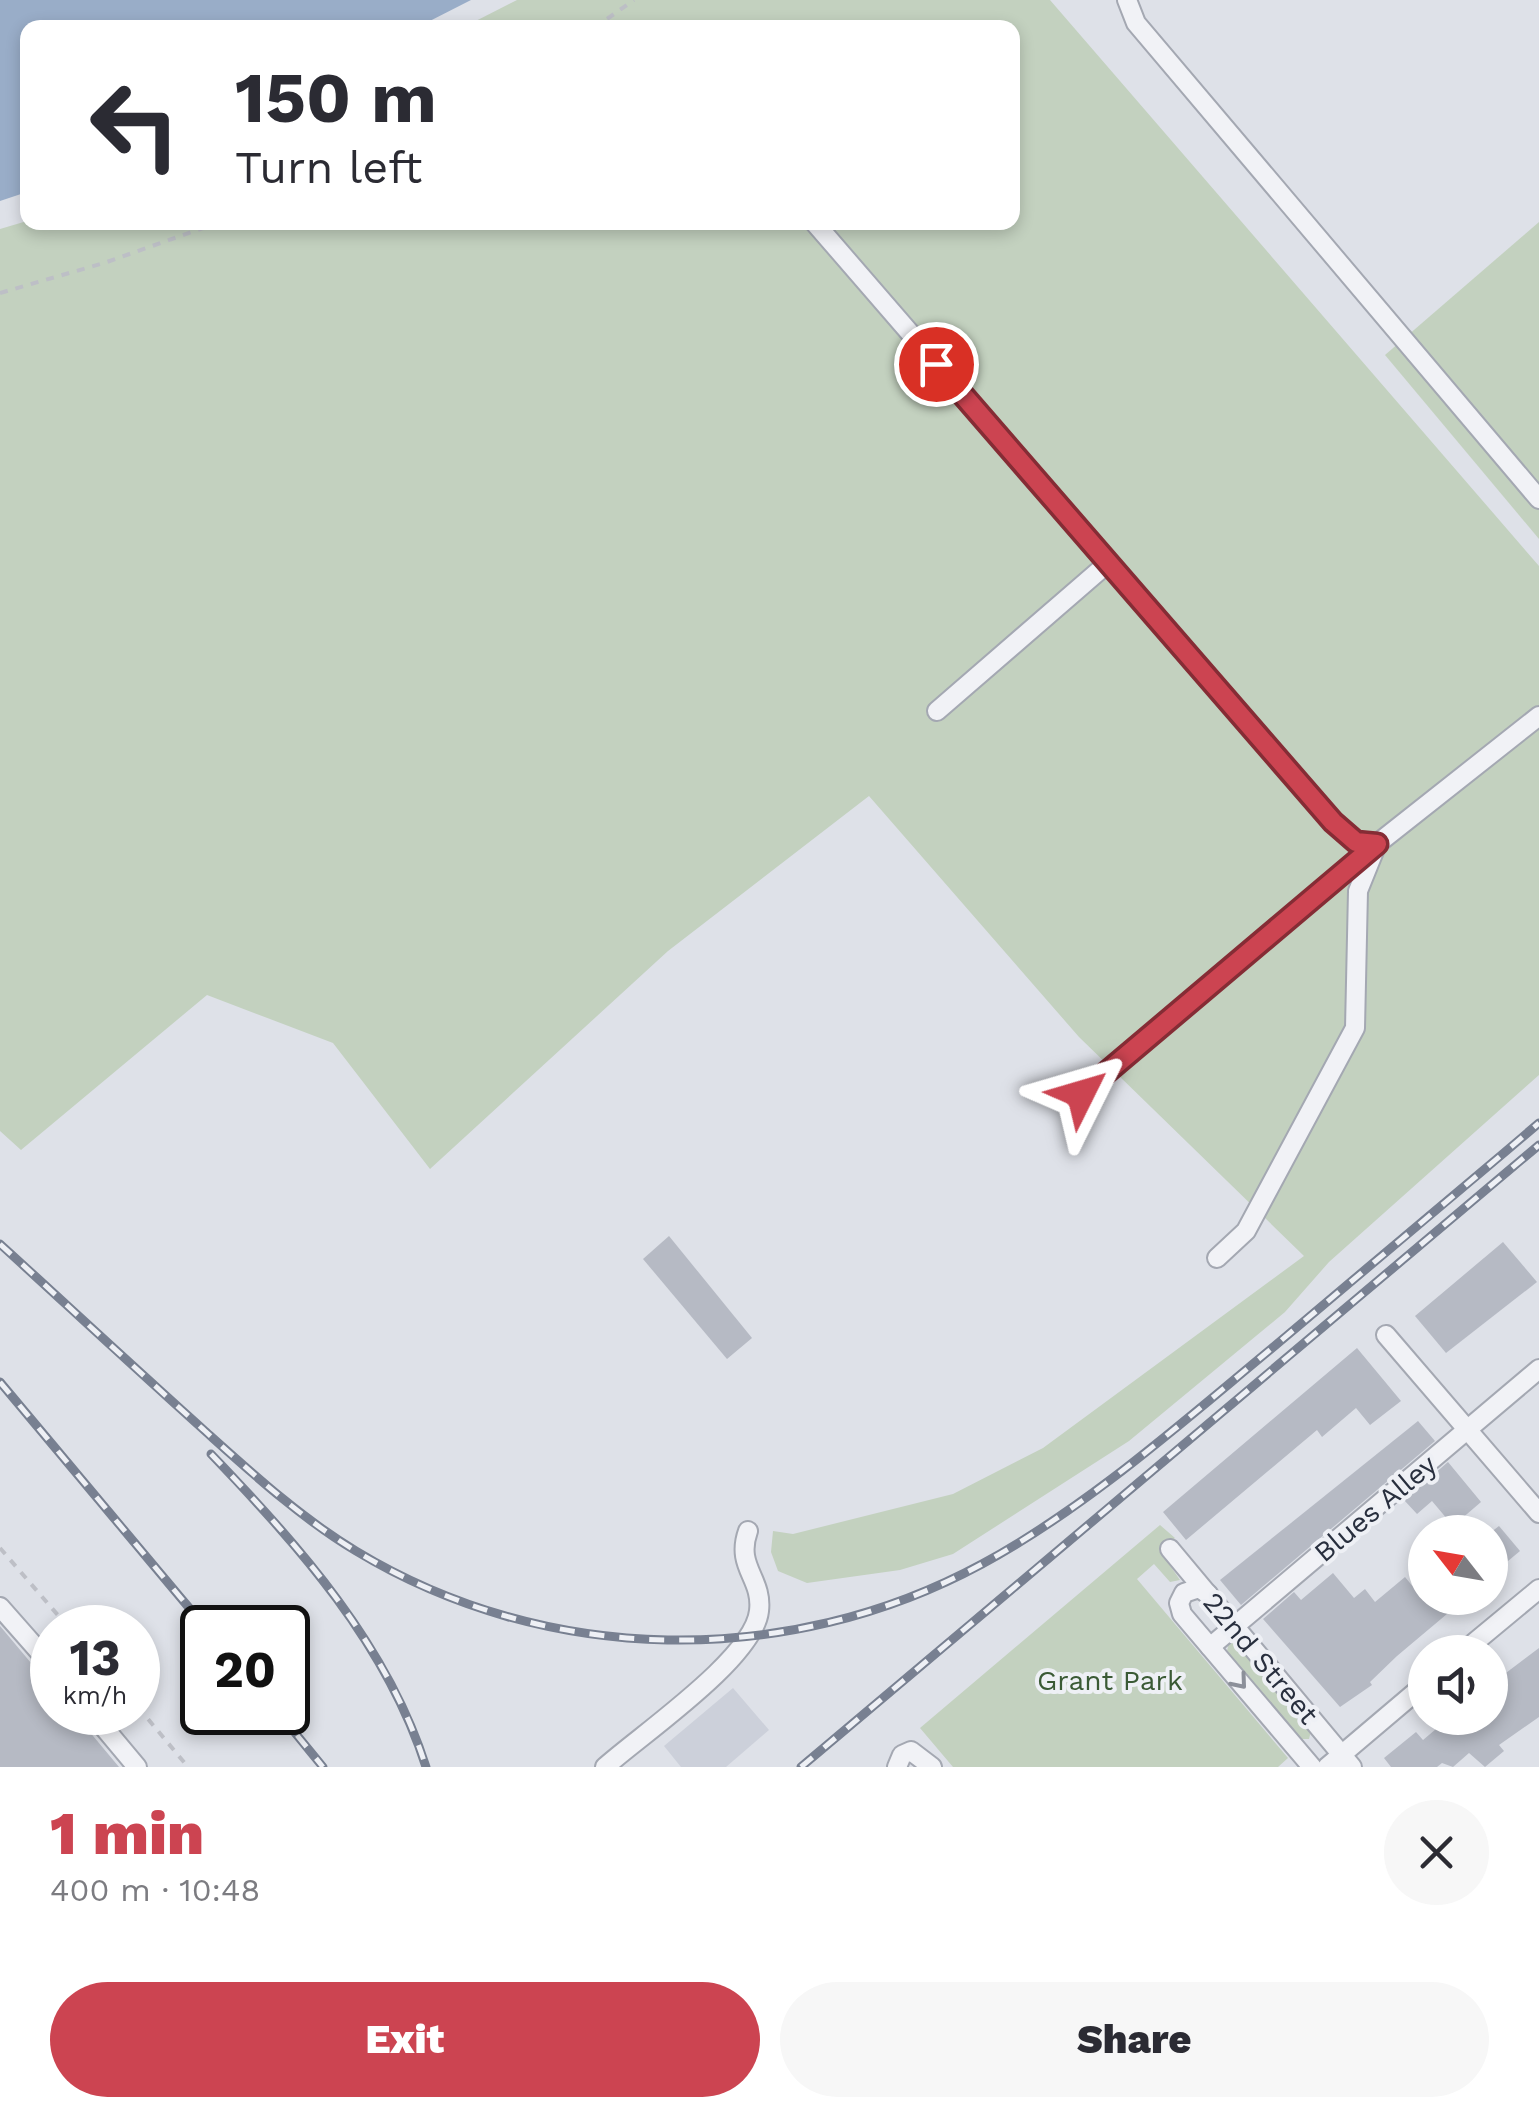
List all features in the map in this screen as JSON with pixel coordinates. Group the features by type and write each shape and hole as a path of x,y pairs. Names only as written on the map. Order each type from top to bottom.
{"street":[{"path":"1127,0 1147,36 1539,500"},
{"path":"821,230 1333,822 1356,842 1377,844"},
{"path":"936,711 1108,563"},
{"path":"1081,1094 1377,844 1539,716"},
{"path":"1217,1258 1246,1231 1355,1028 1358,891 1377,844"},
{"path":"1386,1334 1539,1514"},
{"name":"Blues Alley","path":"1210,1647 1539,1369"},
{"path":"604,1767 732,1660 751,1637 760,1598 744,1562 748,1531"},
{"name":"22nd Street","path":"1170,1549 1347,1761"},
{"name":"22nd Street","path":"1208,1594 1199,1588 1188,1590 1179,1603 1182,1614 1312,1767"},
{"path":"1484,1635 1539,1589"},
{"path":"0,1608 30,1641"},
{"path":"1326,1767 1347,1761 1408,1701"},
{"path":"110,1735 137,1767"},
{"path":"897,1767 902,1755 911,1752 932,1767"}],"path":[{"path":"605,20 634,0"},
{"path":"0,292 104,263 197,230"},
{"path":"0,1548 49,1605"},
{"path":"160,1733 188,1767"}],"shaded area":[{"path":"733,1688 769,1730 726,1767 681,1767 664,1746"}],"green space":[{"path":"517,0 1050,0 1539,566 1539,1075 1329,1262 1285,1312 1129,1441 953,1554 900,1570 807,1583 778,1571 771,1552 773,1531 793,1534 953,1494 1043,1448 1304,1256 1079,1037 869,796 668,951 430,1169 333,1043 207,995 21,1150 0,1131 0,229 20,223 20,230 1020,230 1020,20 478,20"},
{"path":"1539,222 1539,539 1385,355"},
{"name":"Grant Park","path":"1160,1525 1175,1538 1160,1551 1180,1580 1170,1582 1154,1564 1137,1579 1288,1758 1278,1767 953,1767 920,1728"},
{"path":"1229,1642 1236,1642 1311,1731 1309,1739 1301,1739 1227,1651"}],"water":[{"path":"0,0 471,0 432,20 20,20 20,194 0,201"}],"building":[{"path":"669,1236 752,1338 727,1359 643,1259"},
{"path":"1503,1242 1537,1282 1446,1353 1415,1316"},
{"path":"1357,1348 1401,1401 1370,1425 1356,1408 1322,1437 1317,1430 1186,1540 1163,1512"},
{"path":"1418,1421 1435,1441 1241,1605 1220,1580"},
{"path":"1448,1462 1481,1502 1466,1515 1444,1515 1432,1501 1417,1514 1404,1500"},
{"path":"1508,1537 1520,1551 1508,1561"},
{"path":"1333,1573 1354,1598 1365,1589 1375,1602 1405,1577 1408,1615 1446,1615 1422,1635 1408,1635 1408,1647 1370,1682 1372,1685 1340,1707 1263,1619 1294,1592 1301,1600"},
{"path":"0,1626 30,1662 30,1735 92,1735 119,1767 0,1767"},
{"path":"1539,1648 1539,1717 1499,1745 1504,1751 1485,1767 1469,1753 1453,1767 1442,1763 1437,1767 1391,1767 1384,1758 1412,1735 1423,1740 1429,1735 1508,1735 1508,1671"}],"railway":[{"path":"0,1244 259,1479 356,1551 429,1589 507,1616 586,1633 668,1640 749,1636 829,1622 907,1598 1021,1542 1167,1435 1539,1123"},
{"path":"801,1767 1539,1145"},
{"path":"0,1382 187,1605"},
{"path":"211,1454 307,1561 364,1638 409,1722 426,1767"},
{"path":"297,1735 323,1767"}],"route":[{"path":"936,364 1333,822 1356,842 1377,844 1081,1094"}]}
